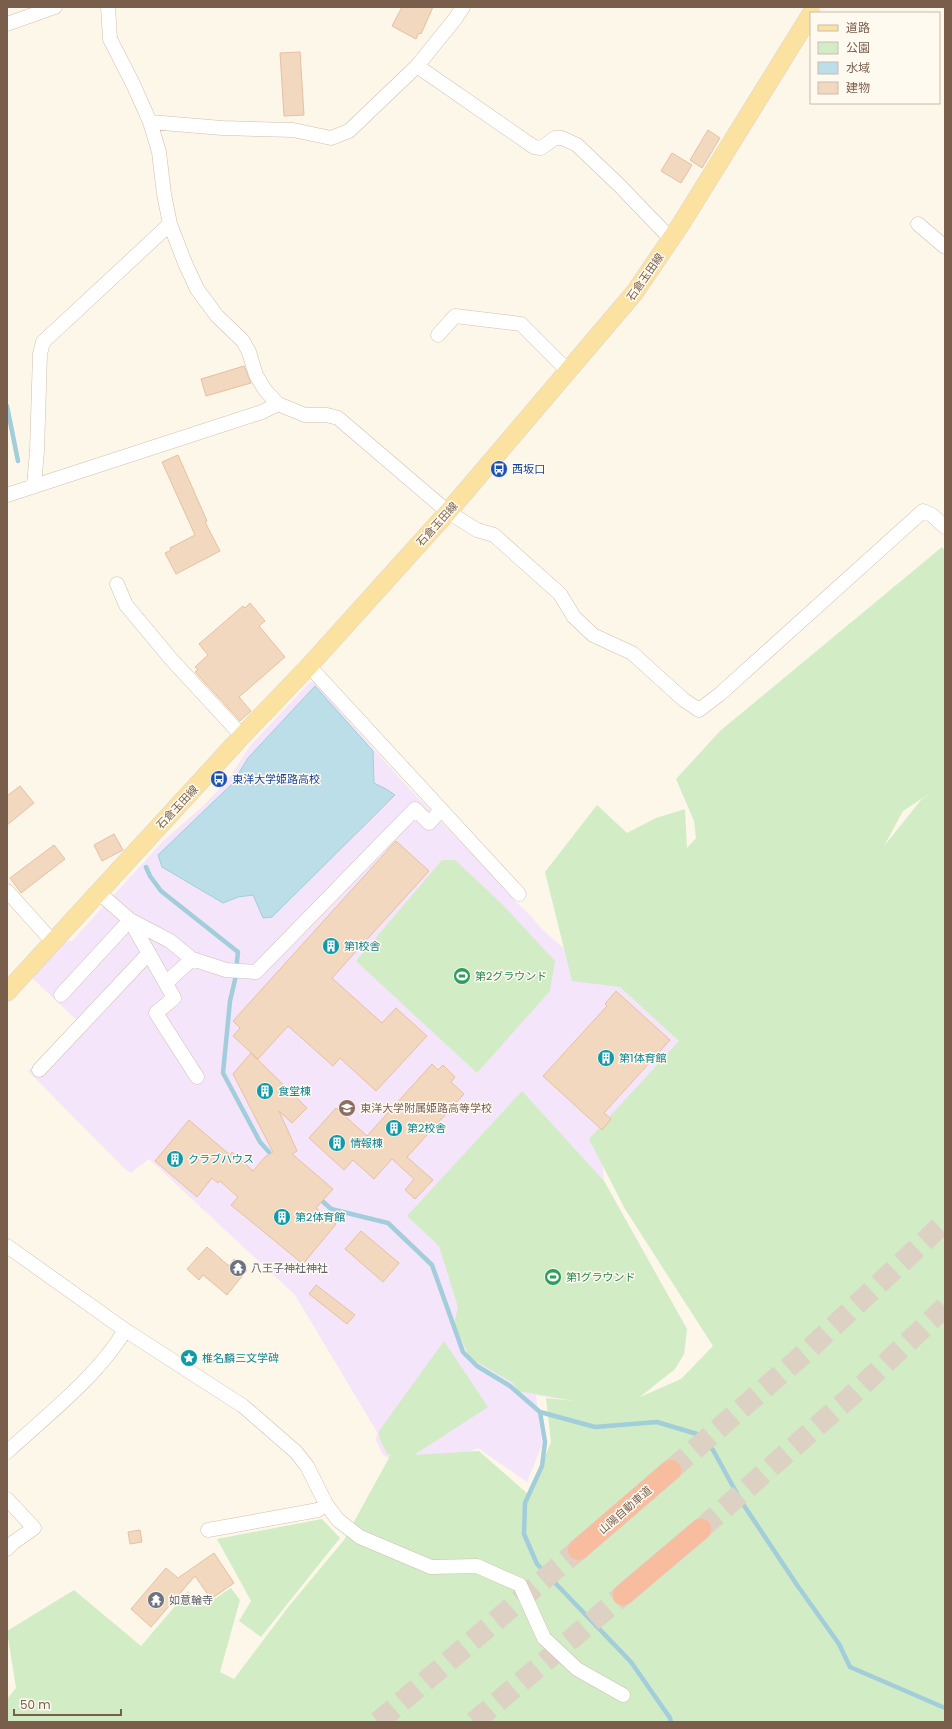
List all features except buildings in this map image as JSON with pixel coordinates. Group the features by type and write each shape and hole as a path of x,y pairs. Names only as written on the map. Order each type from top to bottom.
{"highway":[{"name":"山陽自動車道","path":"578,1550 671,1470"},
{"path":"623,1595 701,1529"}],"main road":[{"name":"石倉玉田線","path":"7,992 52,941 309,666 448,512 635,292 671,239 810,16"}],"street":[{"path":"7,24 55,7"},
{"path":"108,7 110,39 150,122 159,152 164,194 170,224 185,263 197,289 217,316 243,341 249,352 256,375 265,390 278,404 305,414 327,415 338,418 448,512 477,530 494,535 560,594 574,617 593,635 632,653 684,700 700,710 738,678 923,511 932,515 945,527"},
{"path":"150,122 222,128 293,130 331,138 349,131 417,66 463,7"},
{"path":"417,66 534,148 542,148 555,138 562,138 577,145 618,184 671,239"},
{"path":"34,486 40,354 43,342 170,224"},
{"path":"918,224 945,247"},
{"path":"438,335 455,316 521,324 568,372"},
{"path":"7,495 262,412 278,404"},
{"path":"117,584 126,605 171,659 242,736"},
{"path":"309,666 519,894"},
{"path":"98,892 130,920 170,942 192,959 226,970 256,972 415,809 429,823 441,810"},
{"path":"7,891 52,941"},
{"path":"130,920 174,998 156,1013 197,1077"},
{"path":"61,995 130,920"},
{"path":"39,1070 148,953"},
{"path":"166,984 192,959"},
{"path":"7,1246 125,1330 243,1406 290,1447 306,1466 326,1504 338,1520 360,1537 431,1567 477,1566 520,1585 544,1638 577,1669 623,1695"},
{"path":"7,1452 86,1379 119,1340 125,1330"},
{"path":"7,1499 34,1528 14,1542 7,1549"},
{"path":"208,1530 318,1510 326,1504"}],"shaded area":[{"name":"東洋大学附属姫路高等学校","path":"310,682 314,682 405,784 487,869 542,929 590,972 619,982 679,1041 601,1145 604,1181 687,1329 684,1354 675,1369 614,1408 536,1395 542,1445 527,1482 478,1448 433,1470 392,1460 383,1455 376,1440 377,1432 295,1295 149,1159 131,1173 125,1169 28,1071 81,1024 31,977 65,941 72,941 163,841 203,806 227,781 250,746"}],"green space":[{"path":"942,547 945,551 945,1722 7,1722 7,1699 16,1688 7,1631 74,1590 141,1646 188,1591 204,1606 231,1588 240,1600 220,1672 234,1679 289,1606 344,1540 390,1456 393,1456 387,1454 379,1437 379,1431 444,1341 488,1407 414,1455 479,1451 529,1495 551,1442 546,1398 575,1401 518,1391 513,1383 470,1358 454,1324 458,1307 439,1246 407,1216 522,1091 604,1181 687,1329 684,1354 675,1369 640,1397 681,1379 713,1346 625,1209 589,1139 679,1041 620,987 572,981 545,872 597,805 627,833 656,818 685,809 687,848 696,838 694,821 676,779 720,731","holes":["932,792 921,800 884,846 903,811"]},
{"name":"第2グラウンド","path":"442,860 455,860 502,904 555,961 550,991 477,1073 356,961"},
{"path":"322,1519 340,1538 261,1637 239,1621 251,1601 217,1539"}],"water":[{"path":"315,686 373,751 374,783 395,795 272,917 263,918 253,895 238,897 223,903 162,867 158,855 232,784 248,758"}],"waterway":[{"path":"7,406 18,461"},
{"path":"146,867 150,876 161,891 238,952 235,980 230,1001 223,1073 260,1142 269,1152"},
{"path":"318,1197 331,1209 388,1223 432,1265 463,1352 477,1366 510,1386 540,1412 595,1427 657,1422 697,1434 713,1450 741,1501 797,1585 839,1644 850,1667 945,1708"},
{"path":"540,1412 545,1442 542,1466 525,1503 524,1534 537,1564 631,1662 670,1718 671,1722"}],"tunnel":[{"path":"671,1470 805,1353 945,1222"},
{"path":"701,1529 849,1398 945,1307"},
{"path":"378,1722 578,1550"},
{"path":"474,1722 623,1595"}],"place":[{"name":"西坂口","path":"499,469"},
{"name":"東洋大学姫路高校","path":"219,779"},
{"name":"第1校舎","path":"331,946"},
{"name":"第2グラウンド","path":"462,976"},
{"name":"第1体育館","path":"606,1058"},
{"name":"食堂棟","path":"265,1091"},
{"name":"東洋大学附属姫路高等学校","path":"347,1108"},
{"name":"第2校舎","path":"394,1128"},
{"name":"情報棟","path":"337,1143"},
{"name":"クラブハウス","path":"175,1159"},
{"name":"第2体育館","path":"282,1217"},
{"name":"八王子神社神社","path":"238,1268"},
{"name":"第1グラウンド","path":"553,1277"},
{"name":"椎名麟三文学碑","path":"189,1358"},
{"name":"如意輪寺","path":"156,1600"}]}
